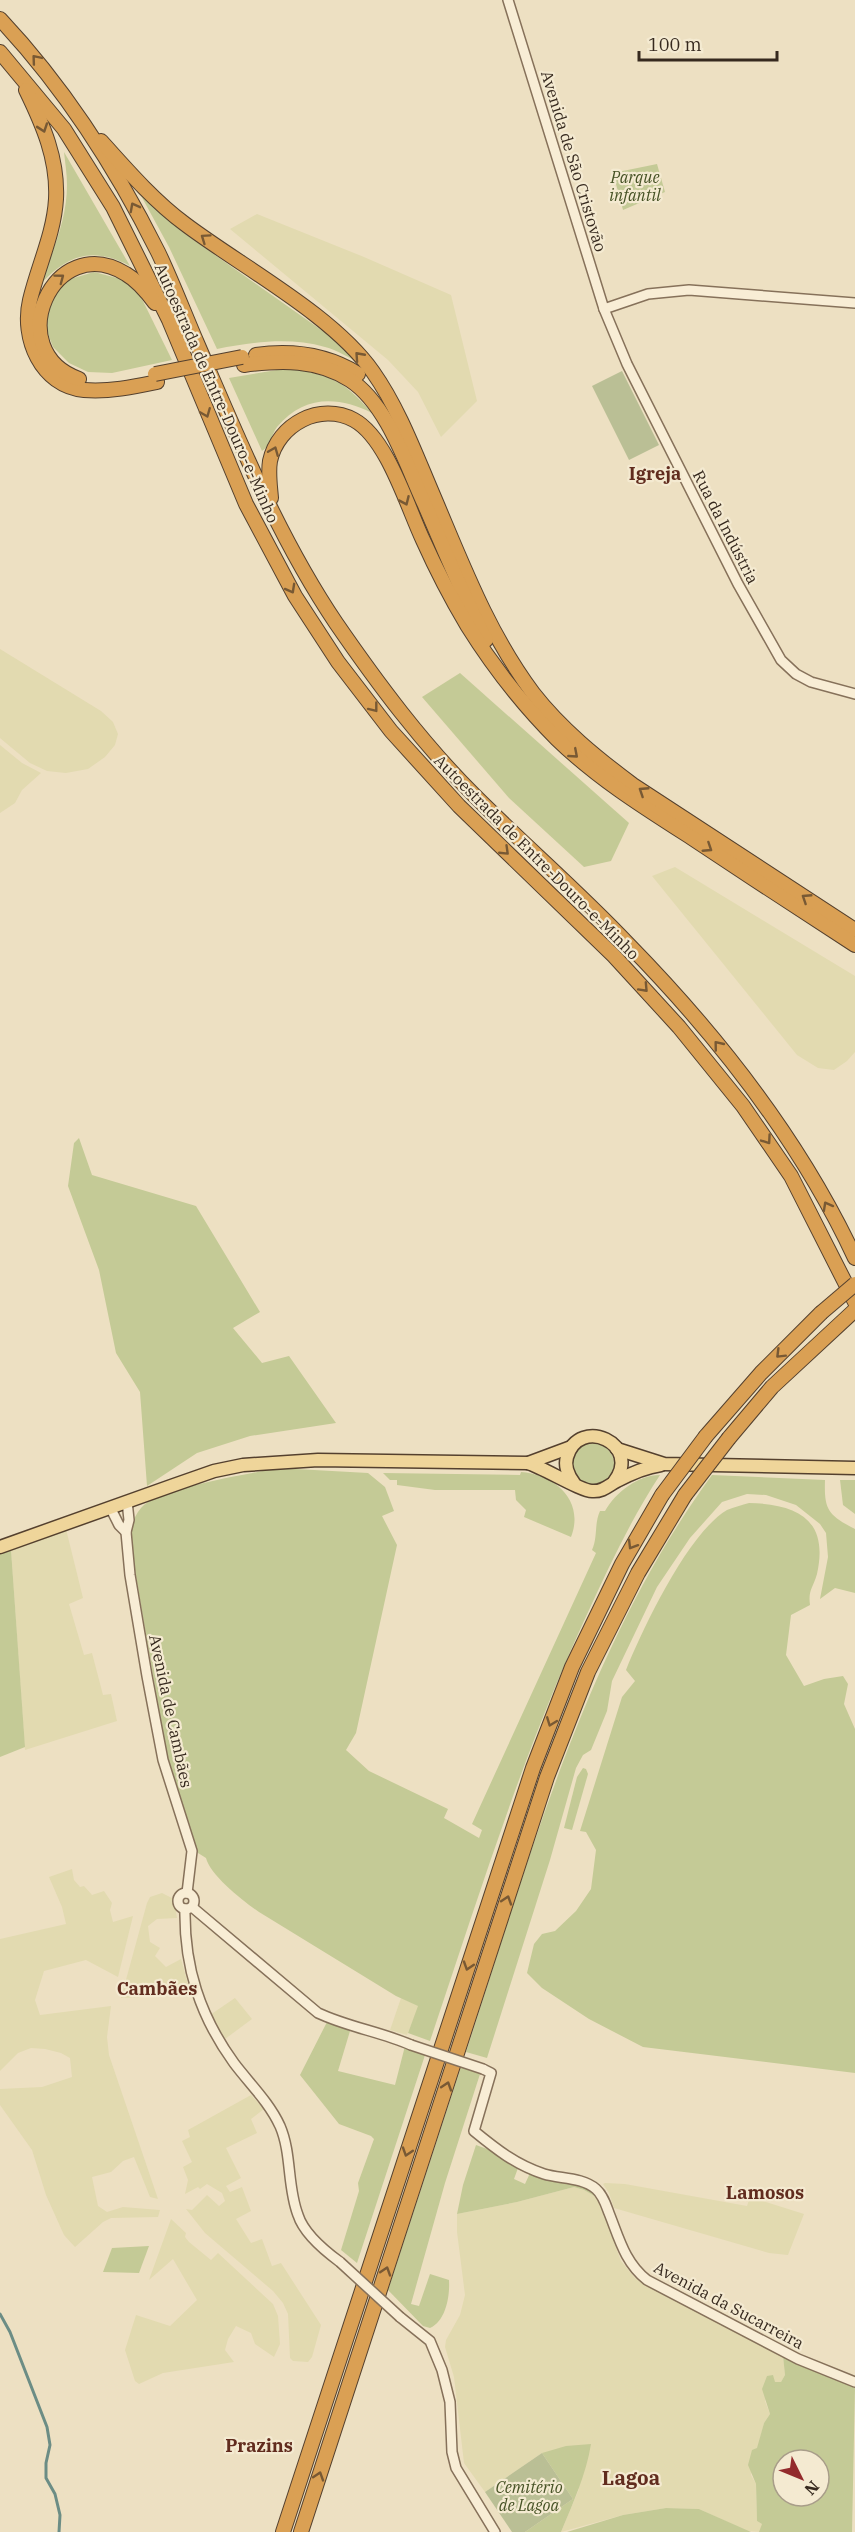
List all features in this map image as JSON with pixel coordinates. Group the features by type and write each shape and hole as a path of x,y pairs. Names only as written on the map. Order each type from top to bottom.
{"highway":[{"name":"Autoestrada de Entre-Douro-e-Minho","path":"0,19 46,71 77,115 127,195 159,255 272,509 333,618 406,720 472,793 628,943 694,1015 758,1095 806,1168 855,1258"},
{"name":"Autoestrada de Entre-Douro-e-Minho","path":"0,52 64,129 112,207 169,320 246,504 295,596 338,662 391,731 459,806 614,956 701,1053 743,1106 791,1176 855,1302"},
{"path":"19,75 39,117 54,157 56,177 53,227 30,300 27,318 27,332 34,354 53,376 82,390 116,390 156,378 273,353 298,352 337,362 373,387 418,461"},
{"path":"77,115 139,183 183,223 310,312 341,337 373,371 396,410 476,597 501,646 533,693 561,725 601,761 633,785 855,930"},
{"path":"156,378 108,382 70,376 47,357 40,343 37,335 38,307 47,289 60,276 78,267 95,264 112,267 127,274 142,286 169,320"},
{"path":"243,361 302,362 327,368 350,380 376,405 397,443 475,619 504,673 533,712"},
{"path":"272,509 270,463 275,446 286,431 306,418 331,414 352,419 365,427 383,451 455,605 481,648 558,739 599,776 855,945"},
{"path":"284,2532 533,1768 572,1666 622,1564 662,1495 706,1436 761,1373 821,1313 855,1284"},
{"path":"301,2532 547,1777 588,1672 638,1573 685,1495 772,1387 855,1310"}],"main road":[{"path":"0,1547 214,1471 272,1461 528,1463 593,1436 607,1439 617,1449 664,1464 855,1468"},
{"path":"571,1447 566,1462 567,1471 574,1483"},
{"path":"528,1463 585,1490 593,1491 609,1487 614,1482 621,1465 617,1449"},
{"path":"614,1482 664,1464"}],"street":[{"name":"Avenida de São Cristovão","path":"508,0 612,331"},
{"path":"604,309 648,294 690,290 855,303"},
{"name":"Rua da Indústria","path":"612,331 733,574 782,660 796,674 811,682 855,694"},
{"name":"Avenida de Cambães","path":"127,1501 129,1520 126,1532 130,1575 163,1760 192,1851 187,1893 194,1899 189,1908 187,1955 194,1989 220,2042 279,2124 286,2146 298,2217 312,2236 400,2317 430,2341 442,2370 450,2402 452,2452 456,2468 495,2532"},
{"name":"Avenida de Cambães","path":"110,1507 119,1525 126,1532"},
{"name":"Avenida da Sucarreira","path":"189,1908 318,2013 487,2071 474,2131 514,2162 544,2174 578,2181 597,2190 605,2200 629,2262 647,2280 789,2354 855,2382"}],"shaded area":[{"path":"257,214 451,295 477,401 441,437 418,392 388,360 230,229"},
{"path":"0,649 101,711 113,722 118,734 115,745 105,757 88,769 66,773 47,771 30,763 0,738"},
{"path":"0,745 22,763 41,773 22,790 15,803 0,813"},
{"path":"675,867 855,976 855,1052 847,1061 834,1070 818,1068 797,1055 652,876"},
{"path":"66,1529 83,1598 69,1604 84,1655 92,1653 103,1695 111,1694 117,1721 25,1750 11,1550"},
{"path":"72,1869 74,1880 80,1887 84,1886 92,1895 104,1891 112,1903 110,1910 113,1922 133,1916 118,1977 86,1960 44,1971 35,2000 40,2015 111,2006 107,2037 109,2055 158,2199 150,2197 134,2157 123,2161 111,2172 92,2177 98,2206 107,2212 123,2207 160,2210 158,2217 111,2218 103,2222 75,2247 64,2235 46,2195 32,2150 0,2105 0,2089 42,2087 72,2077 70,2058 45,2049 31,2048 18,2053 0,2071 0,1939 66,1924 62,1907 49,1877"},
{"path":"162,1893 174,1899 177,1918 157,1919 148,1926 150,1942 160,1948 155,1956 166,1967 181,1959 191,1995 121,1998 147,1903 150,1897"},
{"path":"235,1998 252,2019 225,2039 210,2015"},
{"path":"401,1998 419,2006 407,2035 390,2030"},
{"path":"251,2095 264,2109 251,2119 257,2133 226,2148 241,2178 226,2186 230,2192 242,2187 251,2211 236,2219 251,2243 262,2239 272,2266 281,2263 321,2325 312,2357 308,2362 293,2361 290,2358 288,2314 283,2303 273,2291 205,2233 186,2209 192,2210 207,2195 219,2206 225,2201 222,2193 207,2184 185,2194 188,2180 183,2167 192,2162 182,2141 190,2137 188,2130"},
{"path":"603,2184 625,2184 747,2206 750,2197 804,2214 788,2255 769,2253 614,2208"},
{"path":"574,2187 598,2198 621,2261 635,2278 783,2356 785,2375 781,2382 775,2382 765,2401 770,2414 764,2423 751,2475 756,2484 757,2521 762,2524 761,2532 747,2531 699,2509 666,2508 623,2515 561,2532 579,2489 542,2453 485,2492 464,2463 454,2377 445,2347 446,2340 460,2315 465,2295 457,2214"},
{"path":"171,2219 186,2233 185,2237 189,2242 211,2260 218,2253 273,2304 278,2316 280,2344 274,2357 255,2344 251,2333 236,2326 228,2339 225,2350 234,2362 163,2373 139,2384 135,2381 125,2350 136,2315 170,2326 197,2300 173,2259 149,2280"}],"green space":[{"path":"64,152 130,266 104,256 81,257 60,267 39,286 58,237 64,211 67,185"},
{"name":"Parque infantil","path":"657,164 665,192 623,210 613,173"},
{"path":"139,192 181,231 334,339 360,363 329,348 298,342 244,344 217,349 169,247"},
{"path":"94,272 121,279 140,295 172,360 112,373 88,372 69,363 53,347 45,326 50,302 67,280"},
{"path":"289,368 336,381 353,393 372,413 359,407 334,402 310,404 287,417 277,427 262,451 229,378"},
{"path":"622,371 659,445 629,460 592,386"},
{"path":"460,673 629,823 611,861 584,867 509,798 422,697"},
{"path":"79,1138 92,1175 196,1206 260,1312 233,1328 262,1363 289,1356 336,1423 250,1436 197,1453 147,1486 140,1392 116,1353 99,1270 68,1186 74,1143"},
{"path":"593,1443 601,1444 608,1449 613,1456 613,1472 608,1479 601,1484 593,1485 585,1484 578,1479 573,1472 572,1464 573,1456 578,1449 585,1444"},
{"path":"278,1468 368,1473 385,1487 394,1511 382,1516 397,1545 356,1733 346,1750 369,1771 448,1809 444,1818 479,1838 482,1830 472,1824 596,1553 592,1550 600,1511 605,1511 621,1491 636,1481 660,1475 605,1575 544,1715 485,1877 430,2041 408,2033 418,2006 396,1996 259,1912 220,1880 206,1858 198,1853 166,1751 131,1547 133,1522 141,1508 165,1494"},
{"path":"521,1472 545,1478 564,1492 574,1512 571,1537 524,1517 526,1510 516,1500 515,1490 435,1490 397,1485 397,1480 390,1480 383,1473 520,1475"},
{"path":"712,1475 825,1480 825,1498 833,1515 855,1529 855,1593 835,1588 820,1599 828,1557 826,1533 820,1524 796,1505 766,1495 747,1494 722,1502 690,1538 657,1587 612,1681 607,1711 591,1750 583,1755 576,1768 550,1860 487,2058 466,2052 539,1827 596,1680 630,1609 668,1541"},
{"path":"840,1480 855,1480 855,1514 843,1505"},
{"path":"749,1503 782,1507 795,1512 814,1528 820,1555 817,1574 810,1592 810,1605 791,1615 786,1655 804,1686 824,1679 843,1676 848,1684 844,1704 855,1729 855,2073 643,2047 589,2019 542,1988 527,1973 534,1944 542,1934 555,1931 576,1911 591,1889 596,1850 586,1832 580,1831 622,1697 635,1681 626,1670 643,1631 668,1583 697,1539 727,1510"},
{"path":"11,1550 25,1747 0,1757 0,1554"},
{"path":"583,1768 588,1774 572,1830 564,1828 577,1777"},
{"path":"327,2022 350,2031 338,2071 395,2085 405,2046 426,2052 357,2263 341,2250 359,2191 358,2183 374,2139 339,2124 300,2075"},
{"path":"461,2067 480,2074 445,2183 411,2304 419,2306 430,2274 449,2280 448,2300 443,2314 440,2320 430,2328 423,2326 388,2290"},
{"path":"476,2145 490,2150 518,2168 514,2179 525,2184 530,2173 591,2189 598,2198 574,2187 457,2214 463,2185"},
{"path":"149,2246 139,2273 103,2272 112,2248"},
{"path":"783,2356 855,2388 852,2532 759,2532 762,2524 757,2521 756,2484 748,2465 752,2450 757,2448 764,2423 770,2414 762,2389 767,2376 773,2375 775,2382 781,2382 785,2375"},
{"path":"591,2444 582,2478 561,2532 525,2532 573,2499 542,2453 566,2446"},
{"name":"Cemitério de Lagoa","path":"542,2453 573,2499 525,2532 512,2532 485,2492"},
{"path":"666,2508 699,2509 751,2532 567,2532 623,2515"}],"waterway":[{"path":"0,2314 10,2332 47,2427 50,2445 46,2463 46,2478 55,2494 60,2515 59,2532"}],"district":[{"name":"Igreja","path":"655,473"},
{"name":"Cambães","path":"157,1988"},
{"name":"Lamosos","path":"765,2192"},
{"name":"Prazins","path":"259,2445"},
{"name":"Lagoa","path":"631,2477"}]}
